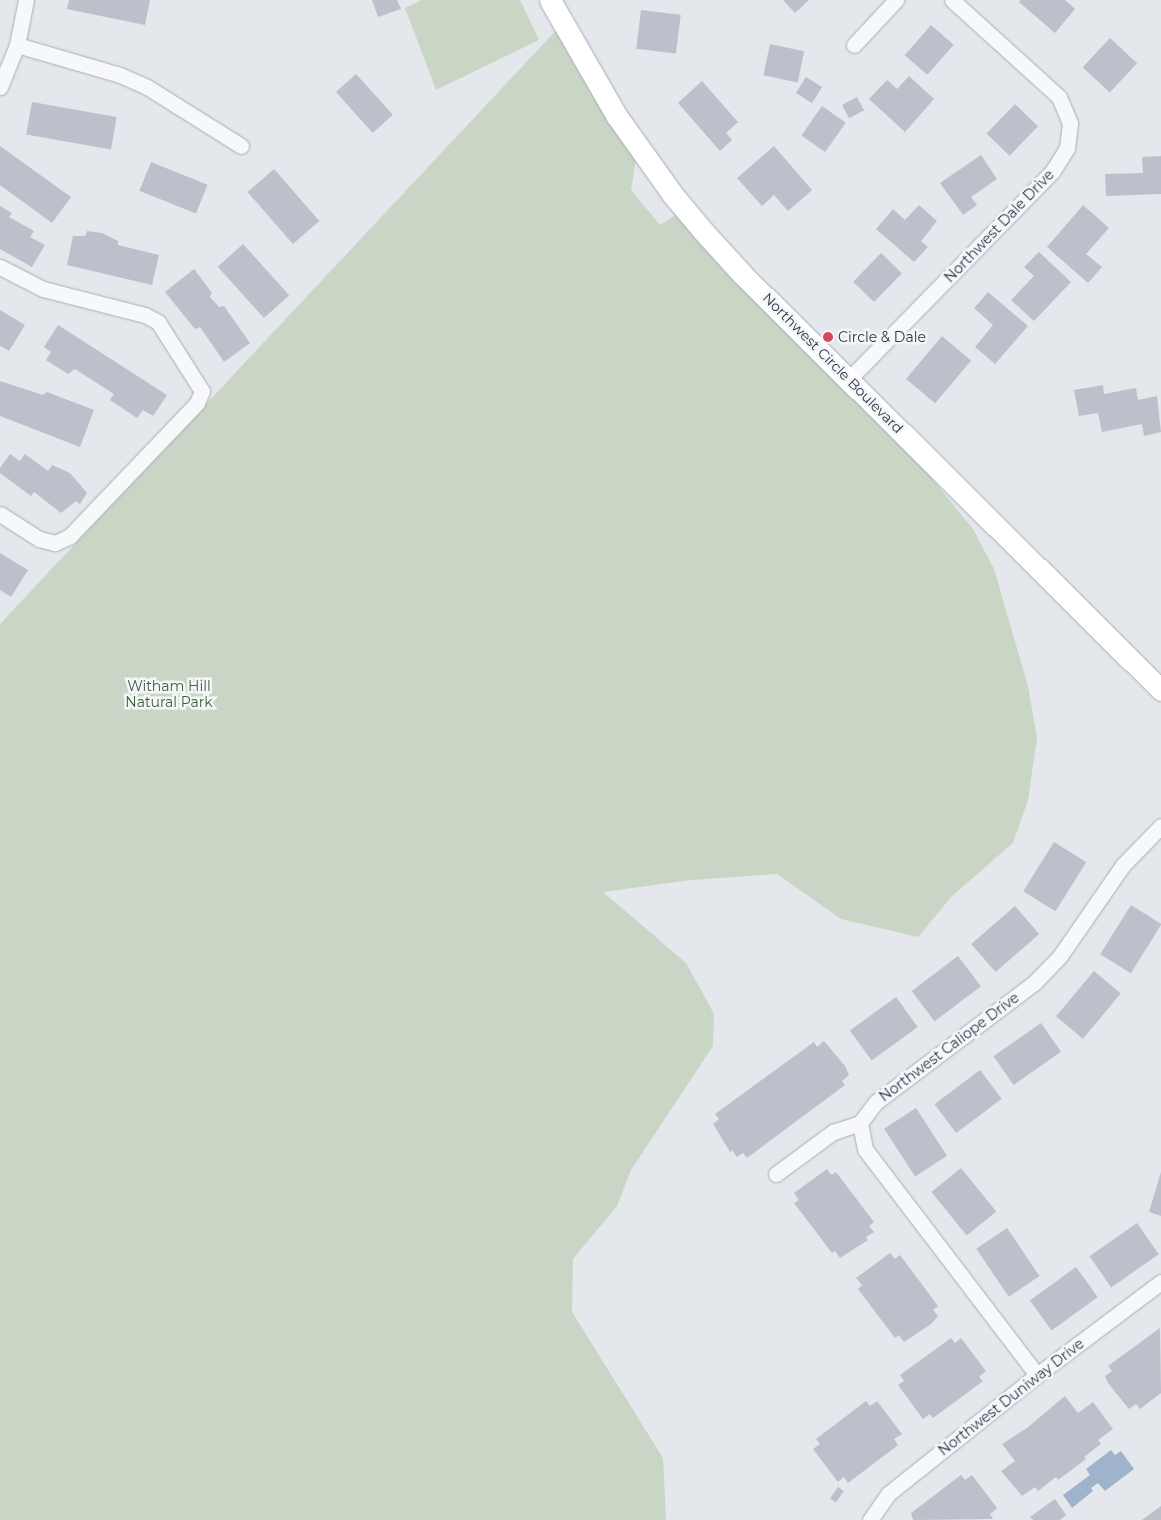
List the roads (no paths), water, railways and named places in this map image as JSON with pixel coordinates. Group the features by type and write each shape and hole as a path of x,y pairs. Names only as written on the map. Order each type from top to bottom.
{"main road":[{"name":"Northwest Circle Boulevard","path":"550,0 616,115 673,195 743,275 850,378 1161,690"}],"street":[{"path":"0,87 17,45 26,0"},
{"path":"854,44 896,0"},
{"name":"Northwest Dale Drive","path":"850,378 1052,172 1067,148 1070,123 1059,98 952,0"},
{"path":"17,45 120,75 147,87 241,146"},
{"path":"0,267 43,289 145,315 158,322 202,391 197,403 70,536 55,543 39,539 0,514"},
{"name":"Northwest Caliope Drive","path":"860,1123 876,1102 1035,982 1060,956 1123,865 1161,826"},
{"path":"776,1174 833,1132 860,1123 864,1149 1037,1375"},
{"name":"Northwest Duniway Drive","path":"870,1520 888,1494 1037,1375 1161,1282"}],"water":[{"path":"1111,1450 1115,1455 1121,1451 1134,1469 1105,1491 1098,1483 1091,1488 1093,1491 1072,1508 1063,1495 1090,1475 1086,1469"}],"place":[{"name":"Circle & Dale","path":"828,337"}],"park label":[{"name":"Witham Hill Natural Park","path":"169,694"}]}
